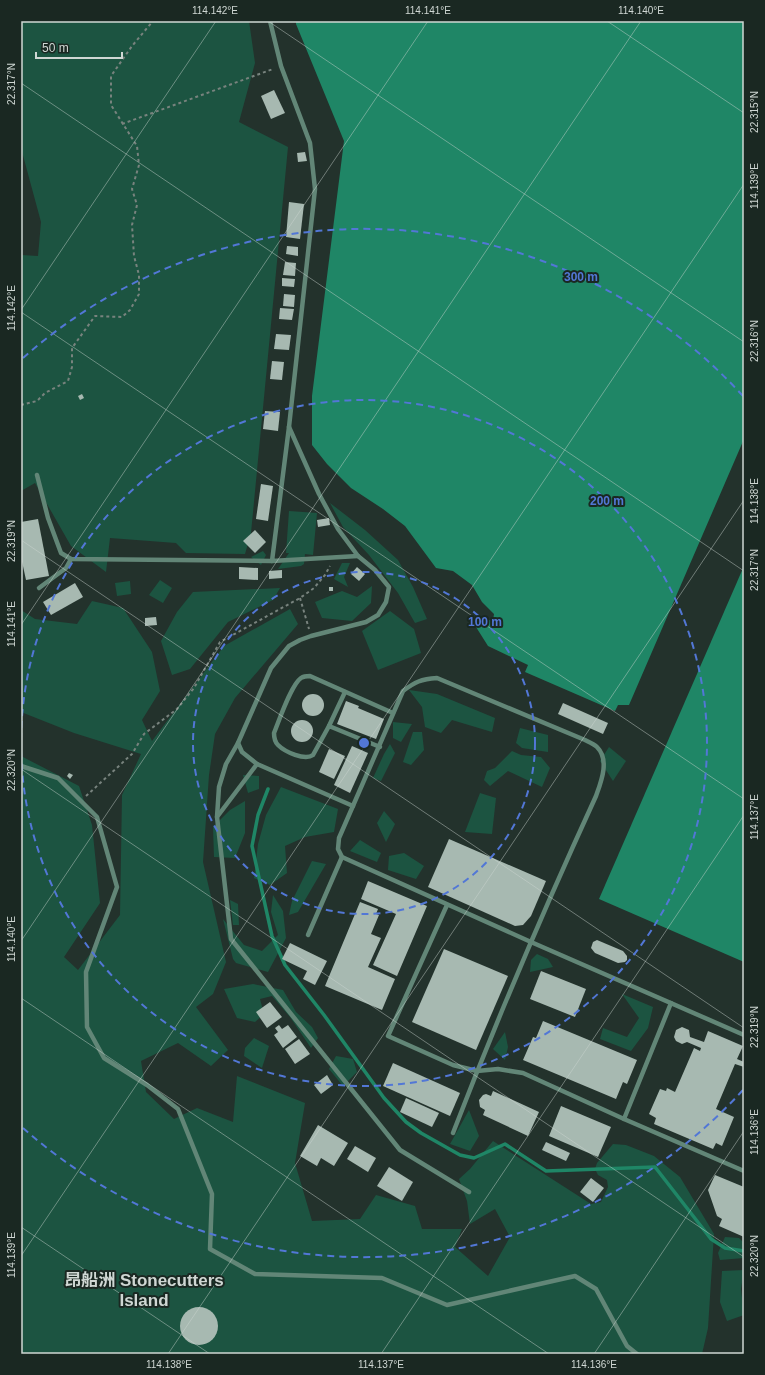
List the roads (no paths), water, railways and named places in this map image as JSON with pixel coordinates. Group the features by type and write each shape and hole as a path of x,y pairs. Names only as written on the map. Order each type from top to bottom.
{"lane":[{"path":"270,21 280,66 310,143 315,189 289,427 272,562"},
{"path":"289,427 319,494 338,529 358,556 375,570 389,587 386,602 378,615 366,622 311,636 290,646 271,668 238,743 226,764 219,788 217,817 231,939 400,1150 469,1192"},
{"path":"37,475 48,518 61,553 71,559 272,562 358,556"},
{"path":"40,588 66,568 71,559"},
{"path":"345,692 317,750 310,758 304,758 283,749 277,744 274,739 274,733 294,686 299,679 304,677 310,676 393,713"},
{"path":"453,1133 477,1071 531,942 602,778 603,759 597,747 586,740 437,678 424,679 414,683 403,691 380,747 339,838 338,849 342,857 447,905 531,942 744,1035"},
{"path":"329,726 380,747"},
{"path":"238,743 242,752 257,764 353,806"},
{"path":"217,817 257,764"},
{"path":"21,766 58,778 97,817 117,887 86,972 87,1027 104,1058 147,1086 178,1109 212,1194 210,1249 255,1274 382,1278 448,1305 575,1276 596,1289 627,1346 637,1354"},
{"path":"308,935 342,857"},
{"path":"447,905 388,1036 453,1065 477,1071 498,1069 523,1073 744,1171"},
{"path":"624,1119 671,1003"}],"waterway":[{"path":"268,789 258,815 252,846 272,936 285,965 324,1015 384,1098 406,1122 421,1133 460,1155 474,1158 505,1144 546,1171 655,1167 711,1239 725,1248 744,1251"}],"district":[{"name":"昂船洲 Stonecutters Island","path":"144,1290"}]}
